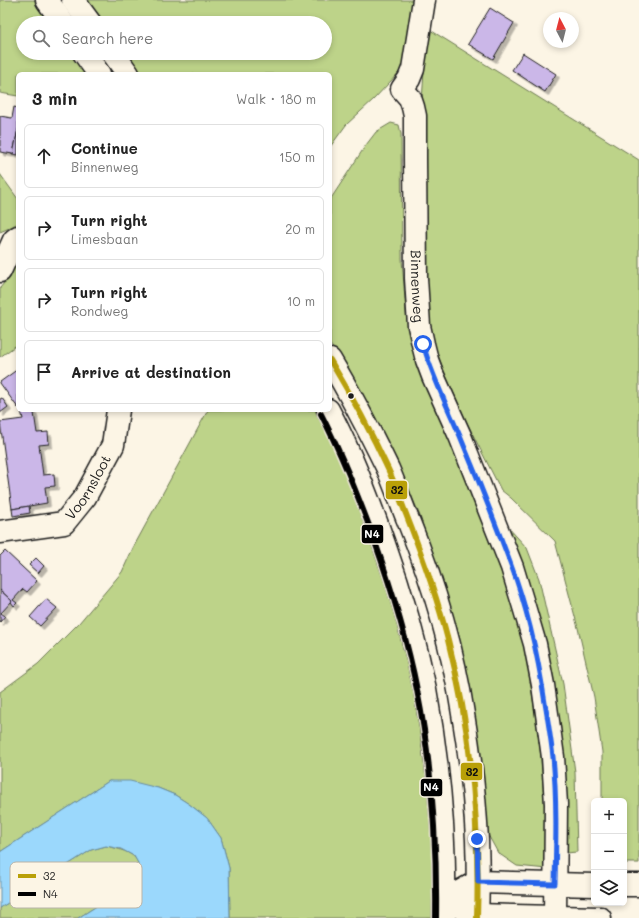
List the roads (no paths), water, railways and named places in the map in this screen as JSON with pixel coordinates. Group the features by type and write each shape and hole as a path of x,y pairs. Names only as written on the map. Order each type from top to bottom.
{"main road":[{"path":"47,0 58,16"},
{"path":"73,0 85,16"},
{"name":"Binnenweg","path":"424,0 413,69 402,89 410,98 415,116 414,158 416,278 419,326 427,360 460,436 512,567 535,644 544,692 553,757 556,804 574,884 561,917"},
{"path":"89,60 98,72"},
{"path":"118,60 127,72"},
{"path":"0,271 11,240"},
{"path":"332,363 352,397 388,470 421,552 443,620 455,670 469,756 477,839 477,916"},
{"name":"Voornsloot","path":"0,532 64,523 85,497 113,445 118,412"},
{"path":"329,412 353,460 379,529 409,623 425,689 440,791 444,909"},
{"path":"444,909 478,882 574,884"},
{"path":"627,885 639,885"},
{"path":"444,909 477,916 600,918"}],"water":[{"path":"109,781 130,781 158,788 175,795 207,818 221,838 229,868 230,918 78,918 94,908 142,908 142,862 137,862 134,856 121,849 106,846 91,850 72,862 10,862 10,902 0,908 0,852"}]}
